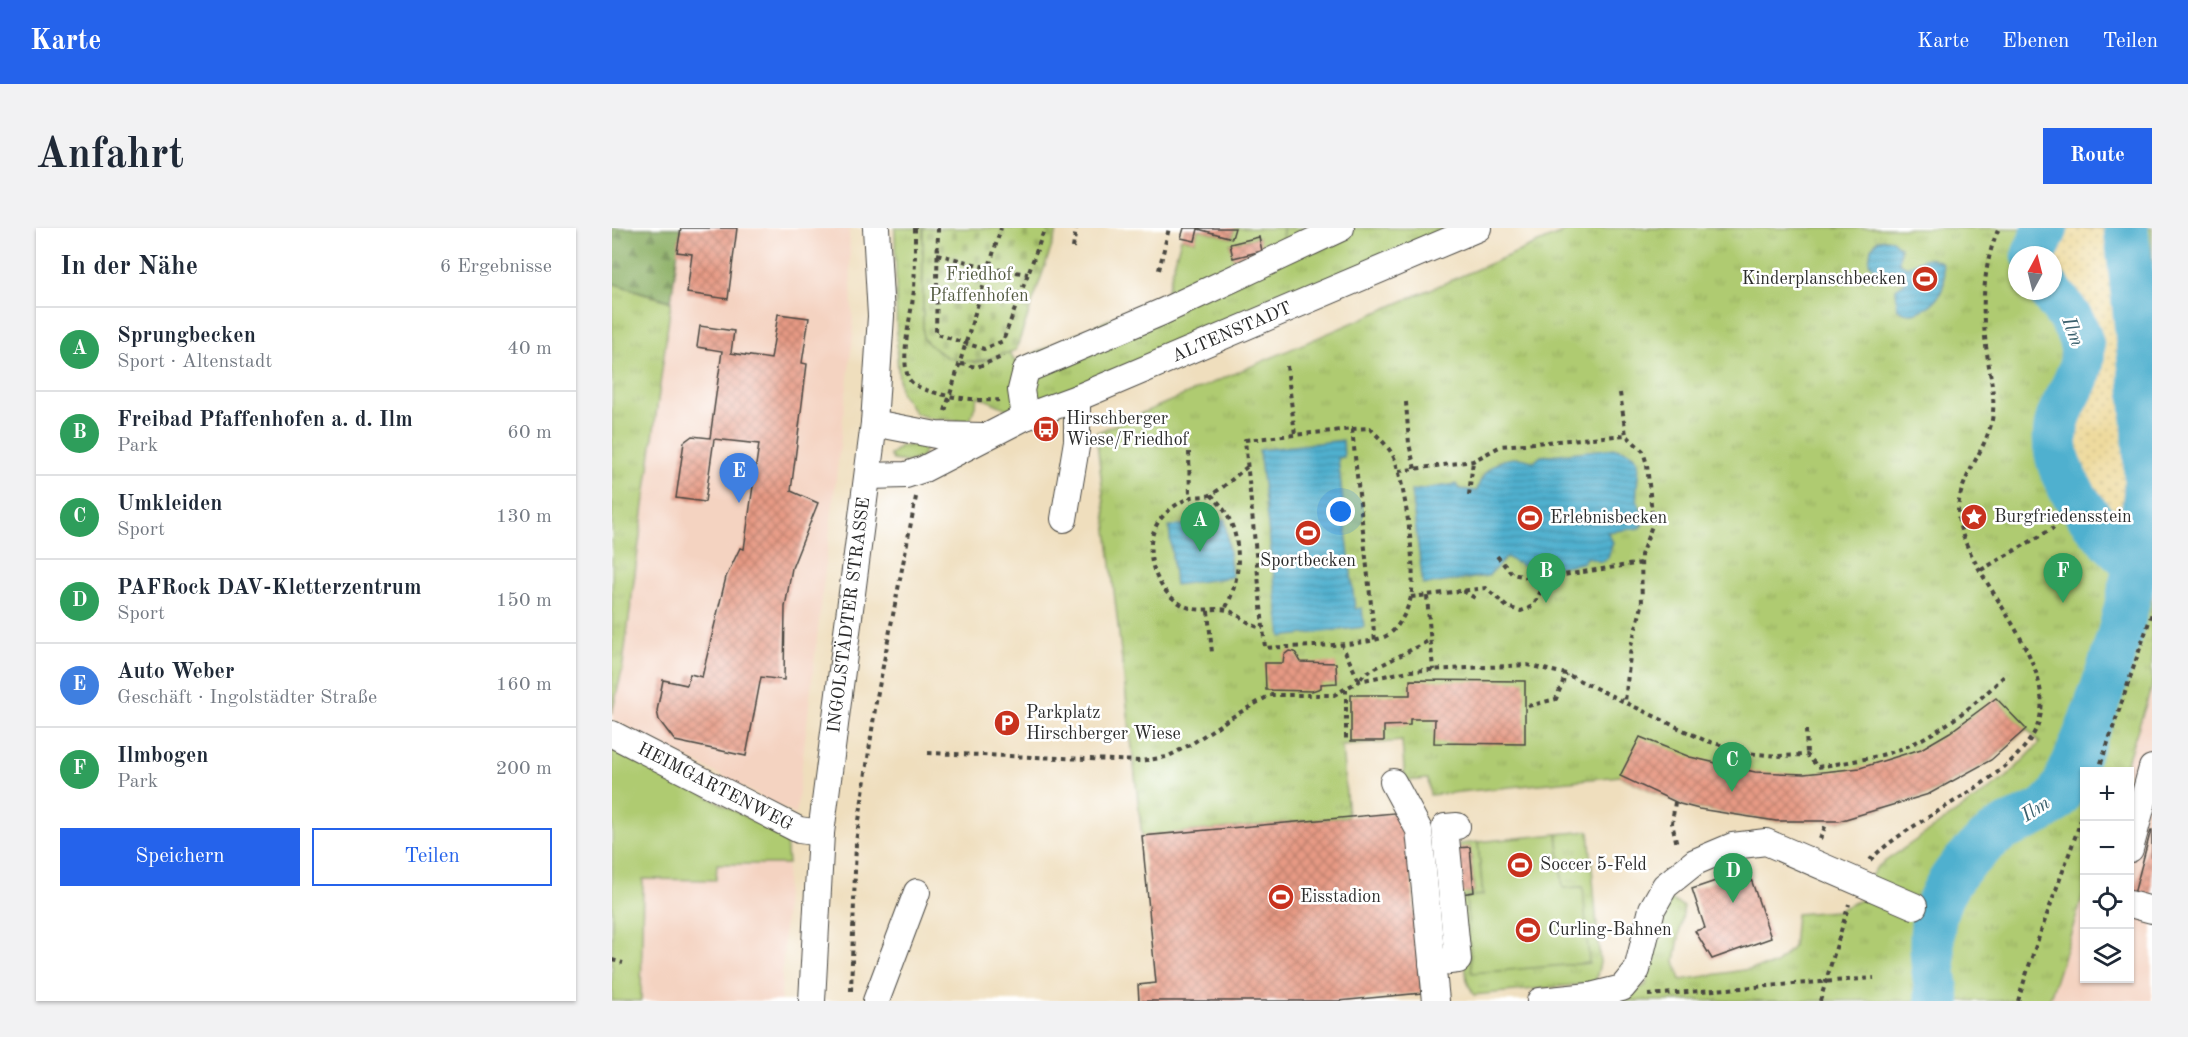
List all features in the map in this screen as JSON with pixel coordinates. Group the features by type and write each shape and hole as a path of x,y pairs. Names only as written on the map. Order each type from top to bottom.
{"street":[{"name":"INGOLSTÄDTER STRASSE","path":"812,1001 821,833 869,476 874,423 881,316 876,228"},
{"path":"1023,407 1026,370 1162,312 1341,228"},
{"name":"ALTENSTADT","path":"869,476 906,475 924,470 986,436 1023,407 1077,398 1478,228"},
{"path":"1064,519 1077,441 1077,398"},
{"name":"ALTENSTADT","path":"874,423 936,435 986,436"},
{"name":"HEIMGARTENWEG","path":"612,734 799,830 821,833"},
{"path":"2134,834 2152,768"},
{"path":"1393,782 1419,830 1436,1001"},
{"path":"1432,963 1458,960 1445,826 1457,826"},
{"path":"1540,1001 1590,996 1622,988 1638,970 1652,909 1673,876 1710,854 1733,846 1766,842 1914,906"},
{"path":"876,1001 917,892"},
{"path":"2134,905 2152,909"}],"path":[{"path":"915,228 914,290 906,340 908,377 914,386 951,396 1023,407"},
{"path":"938,228 936,334 984,349 1003,340 1045,228"},
{"path":"936,435 951,396 1001,228"},
{"path":"1074,248 1076,228"},
{"path":"1159,270 1169,228"},
{"path":"1820,1001 1863,868 1882,849 2005,766 2035,732 2040,712 2040,690 2035,666 1963,534 1959,510 1963,487 1991,422 1994,398 1986,351 1984,305 1989,260 1999,228"},
{"path":"937,254 989,268 1028,274"},
{"path":"961,364 977,367 1008,355"},
{"path":"1287,366 1295,435"},
{"path":"1620,393 1626,435 1642,451 1648,475 1653,522 1643,547 1642,606 1631,646 1625,702"},
{"path":"1406,402 1408,440 1414,469"},
{"path":"1370,428 1387,446 1399,471 1409,542 1411,597 1395,630 1375,641 1265,648 1245,441 1352,429 1370,428"},
{"path":"1352,429 1375,641"},
{"path":"1399,471 1473,461 1501,446 1626,435"},
{"path":"1189,452 1190,498"},
{"path":"1469,495 1473,461"},
{"path":"1248,466 1210,495 1190,498 1176,505 1158,522 1151,552 1154,568 1166,592 1176,602 1189,608 1208,611 1225,609 1257,628 1263,628"},
{"path":"851,1001 856,842 876,702 910,518 924,470"},
{"path":"1210,495 1226,511 1237,546 1235,588 1225,609"},
{"path":"1981,570 2054,528"},
{"path":"1497,556 1512,574 1538,579 1641,563"},
{"path":"1411,597 1486,588 1507,607 1521,611 1537,601 1542,589 1538,579"},
{"path":"1463,591 1475,598"},
{"path":"1427,596 1433,670"},
{"path":"1208,611 1212,653"},
{"path":"2099,767 2152,613"},
{"path":"1359,681 1364,674 1430,640"},
{"path":"1341,643 1359,681"},
{"path":"928,753 1138,761 1167,757 1270,695 1334,695 1359,681 1408,671 1527,665 1566,674 1704,740 1747,753 1778,756 1807,755"},
{"path":"1528,706 1556,699 1566,674"},
{"path":"1818,767 1865,759 1908,746 1952,720 1985,695 2006,674"},
{"path":"1346,688 1346,739"},
{"path":"1806,730 1807,755 1818,767 1818,773"},
{"path":"1675,802 1671,823 1683,869"},
{"path":"2019,1001 2031,959 2081,821"},
{"path":"612,960 623,963"},
{"path":"1622,988 1629,997 1874,978"}],"shaded area":[{"path":"681,228 849,228 853,335 796,815 612,719 622,671"},
{"path":"2152,685 2152,1001 2046,1001 2080,899 2080,983 2134,983 2134,767 2124,767"},
{"path":"717,864 787,864 781,1001 641,1001 642,879 716,880"}],"green space":[{"path":"612,228 681,228 671,301 612,283"},
{"path":"895,228 923,228 923,338 976,363 1009,352 1015,362 1234,263 1233,258 1282,242 1283,228 1478,228 1025,417 978,396 970,421 931,419 915,413 900,392 897,357"},
{"name":"Friedhof Pfaffenhofen","path":"923,228 1058,228 1016,350 978,361 955,360 934,349 923,338"},
{"path":"1235,228 1283,228 1282,242 1262,251 1258,237 1230,244 1235,263 1166,295 1181,238 1195,241 1198,229 1232,238"},
{"path":"1573,228 2152,228 2152,686 2125,767 2080,767 2080,905 2049,1001 1618,1001 1646,985 1659,924 1670,899 1684,907 1675,961 1681,980 1775,965 1793,947 1796,914 1836,911 1865,898 1871,876 1877,867 2007,777 2040,743 2027,729 1991,760 1929,794 1839,821 1776,821 1699,809 1680,804 1620,776 1430,795 1428,779 1405,781 1402,741 1342,746 1348,817 1142,836 1096,433"},
{"path":"612,283 671,302 622,671 612,713"},
{"path":"927,444 921,458 907,462 893,460 890,455 901,446"},
{"path":"612,748 636,757 786,839 788,864 717,864 716,880 643,879 641,1001 612,1001"},
{"path":"1589,831 1600,963 1595,983 1474,995 1467,981 1458,894 1474,892 1470,847 1459,848 1459,844 1478,842 1483,896 1582,887 1563,888 1557,834"},
{"name":"Curling-Bahnen","path":"1557,834 1563,888 1583,887 1589,963 1472,973 1466,897 1483,895 1478,842"}],"sand":[{"path":"2058,228 2113,228 2123,339 2126,413 2121,524 2109,523 2087,491 2070,434 2070,415 2083,384 2087,335 2062,294 2062,246 2047,246"}],"water":[{"name":"Kinderplanschbecken","path":"1891,239 1900,247 1899,263 1907,267 1928,258 1942,263 1944,278 1940,294 1930,305 1917,312 1903,312 1897,308 1896,289 1906,281 1905,276 1893,270 1880,271 1869,263 1871,248 1878,240"},
{"name":"Sportbecken","path":"1343,440 1344,457 1338,458 1355,609 1362,608 1364,627 1281,637 1259,450"},
{"name":"Erlebnisbecken","path":"1616,448 1627,451 1638,461 1637,498 1645,521 1640,528 1607,532 1613,542 1608,558 1601,562 1587,557 1582,563 1553,568 1534,568 1515,563 1507,557 1488,576 1423,585 1411,491 1456,484 1460,489 1477,491 1480,482 1491,467 1506,459 1515,458 1534,462 1541,456"},
{"path":"1225,519 1232,577 1175,585 1169,527"}],"building":[{"path":"681,228 737,228 728,299 687,293 692,254 677,252"},
{"path":"1184,228 1235,228 1232,238 1198,229 1195,241 1181,238"},
{"path":"1259,237 1262,251 1233,258 1230,244"},
{"path":"778,314 809,318 802,363 807,364 791,491 818,503 792,568 785,607 784,680 761,677 746,756 675,741 659,720 657,711 663,680 687,685 690,674 702,677 726,577 740,548 744,549 759,444 714,439 705,502 676,498 684,442 692,436 710,438 722,351 697,347 700,326 734,331 731,353 771,359"},
{"path":"1289,651 1295,652 1301,662 1336,663 1337,683 1321,684 1321,688 1312,691 1266,690 1265,663 1283,663 1284,655"},
{"path":"1410,680 1525,681 1525,744 1434,743 1435,719 1410,719 1410,725 1384,726 1384,741 1351,741 1351,695 1410,695"},
{"path":"1996,698 2026,729 1991,760 1929,794 1839,821 1776,821 1699,809 1680,804 1620,776 1640,737 1690,757 1755,772 1804,774 1860,768 1921,749 1950,732"},
{"name":"Eisstadion","path":"1405,812 1422,993 1338,1001 1139,1001 1138,985 1156,983 1142,836"},
{"path":"2151,830 2152,830 2152,900 2134,894"},
{"path":"1470,847 1474,892 1461,894 1456,848"},
{"path":"1748,870 1771,938 1712,959 1695,931 1705,928 1692,889"}],"waterway":[{"name":"Ilm","path":"2038,246 2046,228"},
{"name":"Ilm","path":"1938,1001 1932,944 1936,911 1942,895 1965,862 1988,840 2003,829 2044,810 2057,798 2100,697 2120,633 2135,568 2146,485 2142,389 2126,228"},
{"name":"Ilm","path":"2057,300 2077,331 2082,346 2079,373 2059,416 2055,436 2058,457 2065,478 2076,498 2105,534 2135,563"}],"place":[{"name":"Kinderplanschbecken","path":"1925,279"},
{"name":"Hirschberger Wiese/Friedhof","path":"1046,429"},
{"name":"Auto Weber","path":"739,503"},
{"name":"Burgfriedensstein","path":"1974,517"},
{"name":"Erlebnisbecken","path":"1530,518"},
{"name":"Sportbecken","path":"1308,533"},
{"name":"Sprungbecken","path":"1200,552"},
{"name":"Freibad Pfaffenhofen a. d. Ilm","path":"1546,603"},
{"name":"Ilmbogen","path":"2063,603"},
{"name":"Parkplatz Hirschberger Wiese","path":"1007,723"},
{"name":"Umkleiden","path":"1732,792"},
{"name":"Soccer 5-Feld","path":"1520,865"},
{"name":"Eisstadion","path":"1281,897"},
{"name":"PAFRock DAV-Kletterzentrum","path":"1733,903"},
{"name":"Curling-Bahnen","path":"1528,930"}]}
